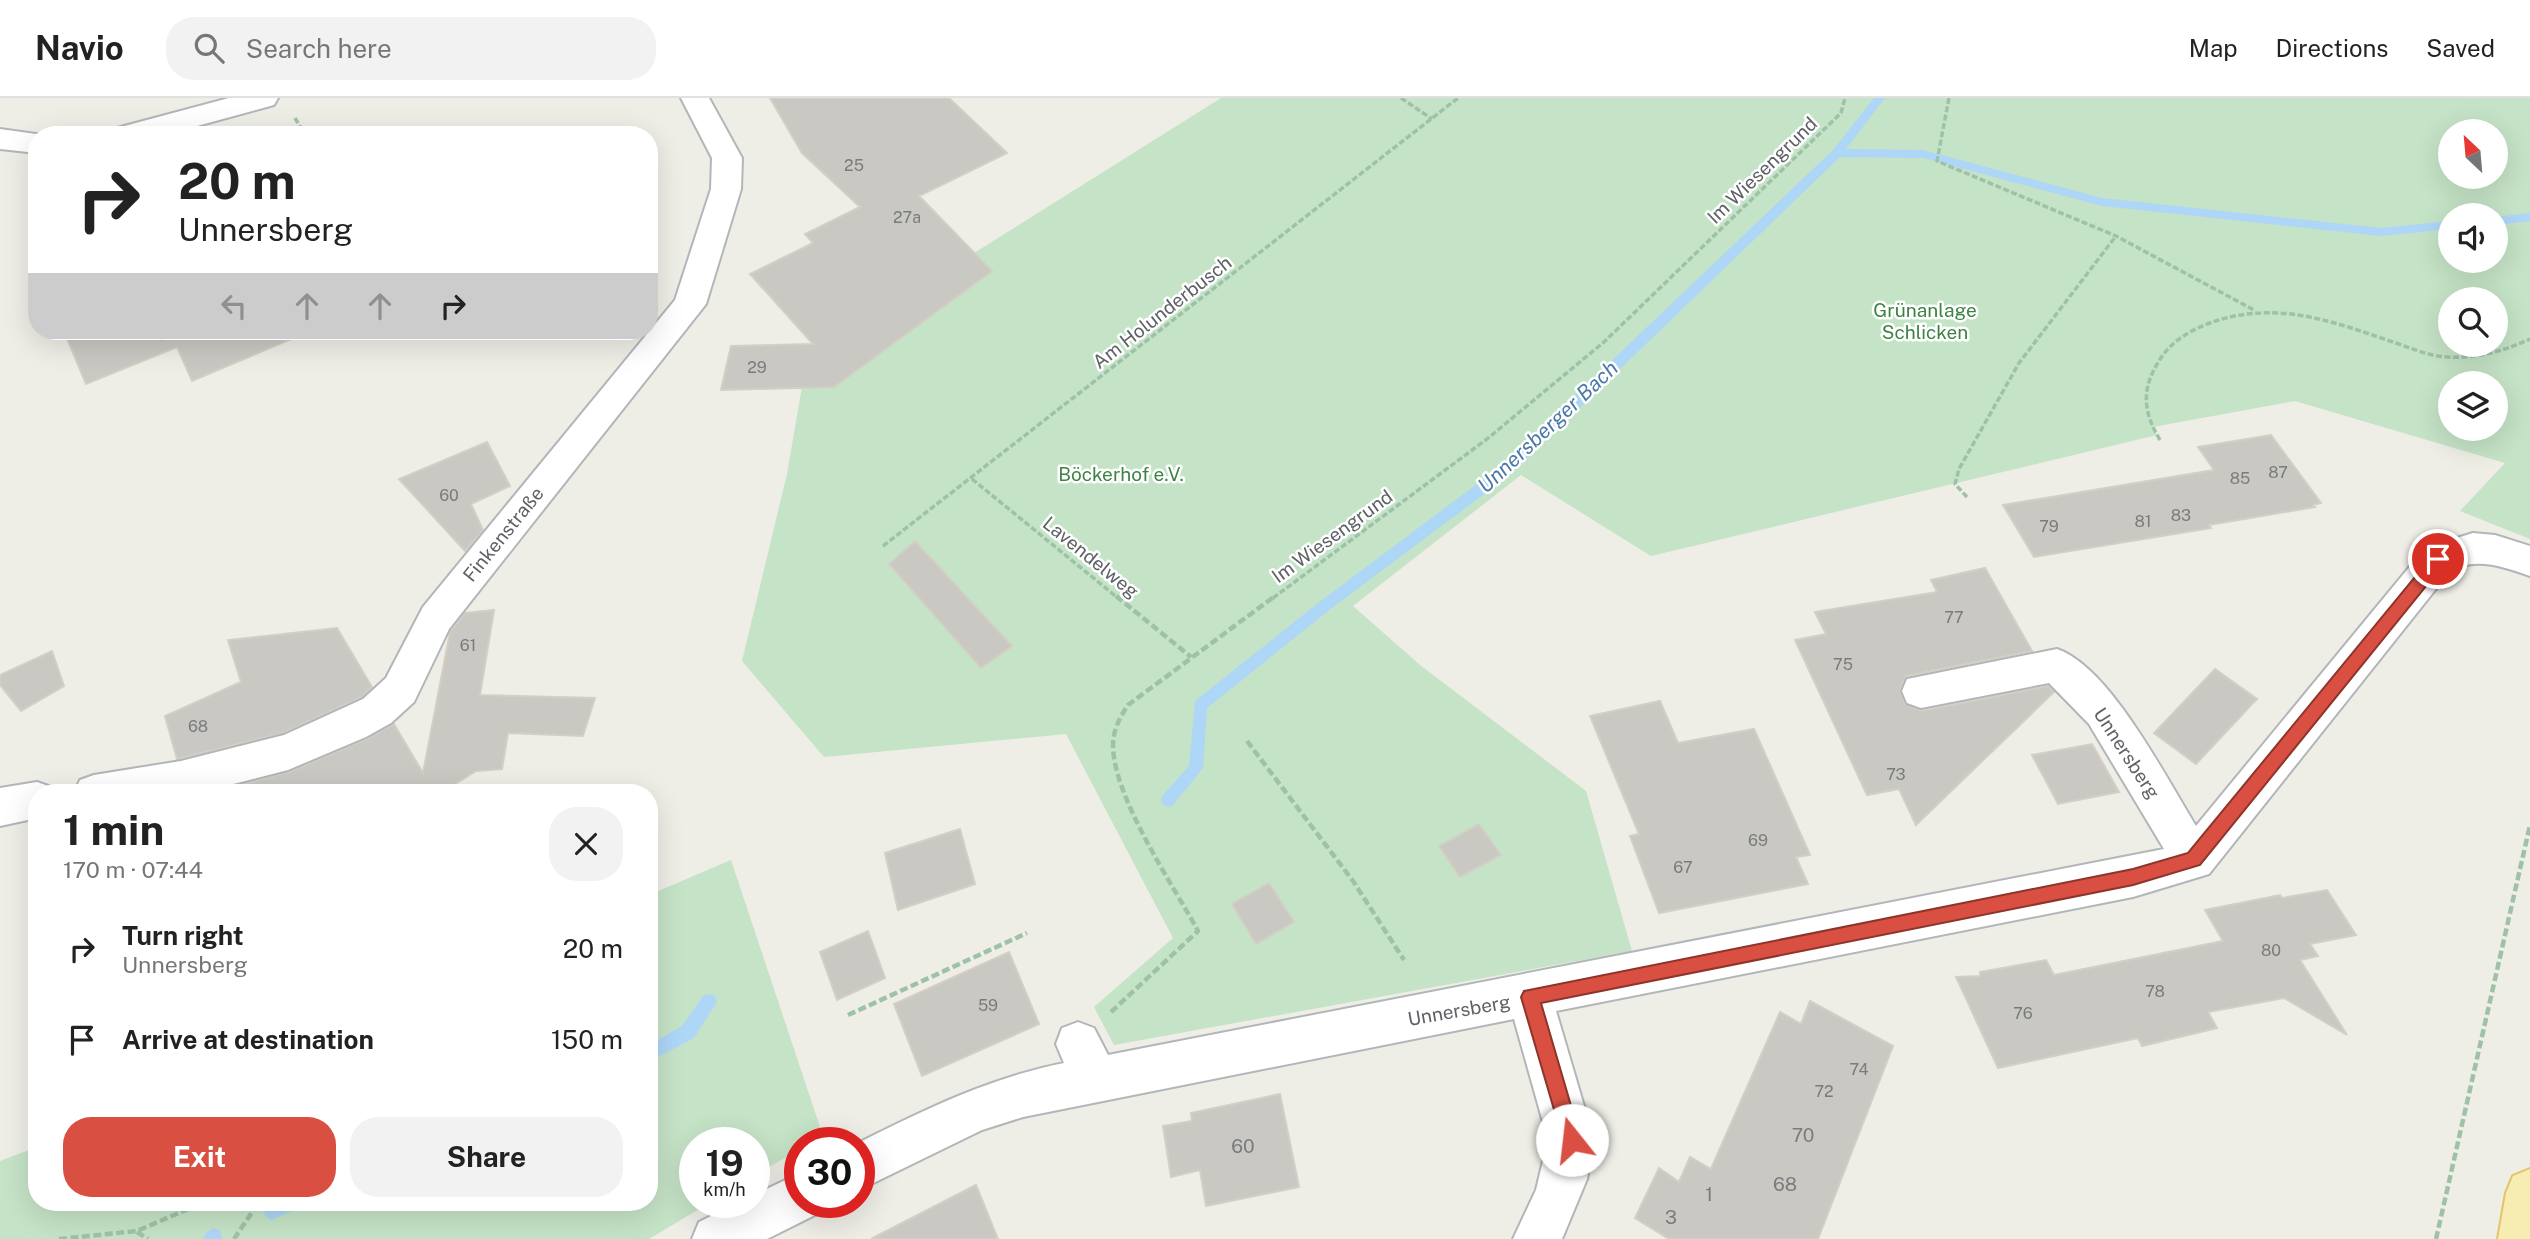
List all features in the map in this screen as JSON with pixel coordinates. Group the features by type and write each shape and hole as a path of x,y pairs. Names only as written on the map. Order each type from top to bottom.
{"main road":[{"path":"2522,1239 2530,1194"}],"street":[{"path":"160,126 264,98"},
{"name":"Finkenstraße","path":"150,784 181,779 288,752 352,725 377,711 400,690 436,618 690,304 726,189 727,158 695,98"},
{"path":"0,139 28,142"},
{"path":"2194,860 2438,559 2454,550 2482,546 2530,561"},
{"name":"Unnersberg","path":"875,1159 974,1110 1023,1094 1087,1062 1530,997 2120,880 2194,860 2103,712 2057,665 1921,691"},
{"path":"0,807 28,802"},
{"path":"1530,997 1572,1140 1569,1165 1537,1239"},
{"path":"716,1239 784,1205"}],"path":[{"path":"1401,98 1432,119"},
{"name":"Am Holunderbusch","path":"883,546 1458,98"},
{"name":"Im Wiesengrund","path":"1087,1062 1198,931 1130,804 1113,751 1115,730 1128,705 1487,439 1604,342 1841,113 1845,98"},
{"path":"1949,98 1937,161 2116,236 2256,311"},
{"path":"1967,497 1955,484 1959,469 2019,363 2116,236"},
{"path":"2160,440 2144,411 2146,384 2160,358 2190,331 2222,318 2280,309 2306,313 2438,357 2497,352 2530,339"},
{"name":"Lavendelweg","path":"972,479 1192,657"},
{"path":"1247,741 1353,881 1404,960"},
{"path":"2436,1239 2530,825"},
{"path":"848,1014 1027,933"},
{"path":"59,1239 137,1231 183,1211"},
{"path":"234,1239 253,1211"},
{"path":"137,1231 148,1239"}],"green space":[{"name":"Böckerhof e.V.","path":"1221,98 2530,98 2530,539 2460,511 2505,463 2295,401 2153,427 2157,435 1651,556 1521,475 1353,606 1420,665 1586,791 1632,951 1114,1045 1094,1007 1173,938 1066,734 824,757 742,661 787,474 807,358"},
{"path":"731,860 820,1127 784,1127 784,1158 770,1167 770,1127 679,1127 679,1218 684,1218 649,1239 0,1239 0,1161 28,1150 28,1211 658,1211 658,891"}],"building":[{"path":"770,98 949,98 1007,153 919,196 992,271 834,387 721,390 731,346 813,344 750,274 813,243 805,234 860,207 802,153"},
{"path":"68,340 289,340 192,381 177,347 86,384"},
{"path":"2271,435 2321,503 2313,505 2315,507 2209,525 2211,528 2034,557 2003,505 2214,470 2198,447"},
{"path":"487,442 510,486 471,504 483,530 465,551 399,479"},
{"path":"915,541 1012,646 981,668 889,564"},
{"path":"1985,568 2032,651 1906,676 1900,690 1905,704 1922,711 2048,686 2054,692 1916,825 1899,789 1867,795 1795,640 1826,634 1815,612 1937,592 1931,580"},
{"path":"494,610 480,695 595,698 583,736 508,733 502,769 476,771 455,784 244,784 289,772 367,739 394,724 423,773 450,632 465,613"},
{"path":"337,628 372,687 362,697 283,733 177,759 165,716 241,682 228,640"},
{"path":"52,651 64,686 21,711 0,685 0,675"},
{"path":"2215,669 2257,699 2196,764 2154,733"},
{"path":"1660,701 1678,743 1754,729 1810,855 1796,857 1808,884 1659,913 1630,836 1639,834 1590,716"},
{"path":"2092,744 2119,792 2058,804 2032,755"},
{"path":"1479,824 1501,855 1460,877 1439,846"},
{"path":"960,829 975,884 898,910 885,853"},
{"path":"1269,883 1294,922 1256,944 1232,904"},
{"path":"2327,890 2356,935 2310,944 2318,956 2300,960 2347,1035 2284,998 2208,1012 2217,1028 2142,1046 2138,1038 1998,1068 1956,977 1980,976 1980,972 2046,960 2054,975 2223,941 2205,910 2280,895 2282,898"},
{"path":"868,931 885,978 837,1000 820,952"},
{"path":"1009,952 1039,1024 922,1076 894,1004"},
{"path":"1810,1001 1893,1046 1818,1239 1669,1239 1635,1218 1659,1168 1679,1182 1690,1157 1711,1169 1780,1012 1801,1024"},
{"path":"1280,1094 1299,1187 1206,1206 1200,1170 1171,1177 1163,1126 1192,1121 1191,1113"},
{"path":"976,1185 998,1239 871,1239"}],"waterway":[{"name":"Unnersberger Bach","path":"1837,153 1880,98"},
{"name":"Unnersberger Bach","path":"1168,800 1196,768 1200,705 1323,607 1506,470 1837,153"},
{"path":"1837,153 1923,154 2102,202 2381,232 2438,226"},
{"path":"2508,220 2530,217"},
{"name":"Unnersberger Bach","path":"658,1049 688,1032 709,1002"}],"route":[{"path":"1572,1140 1530,997 2133,877 2194,860 2322,698 2438,559"}],"park label":[{"name":"Grünanlage Schlicken","path":"1925,321"}]}
